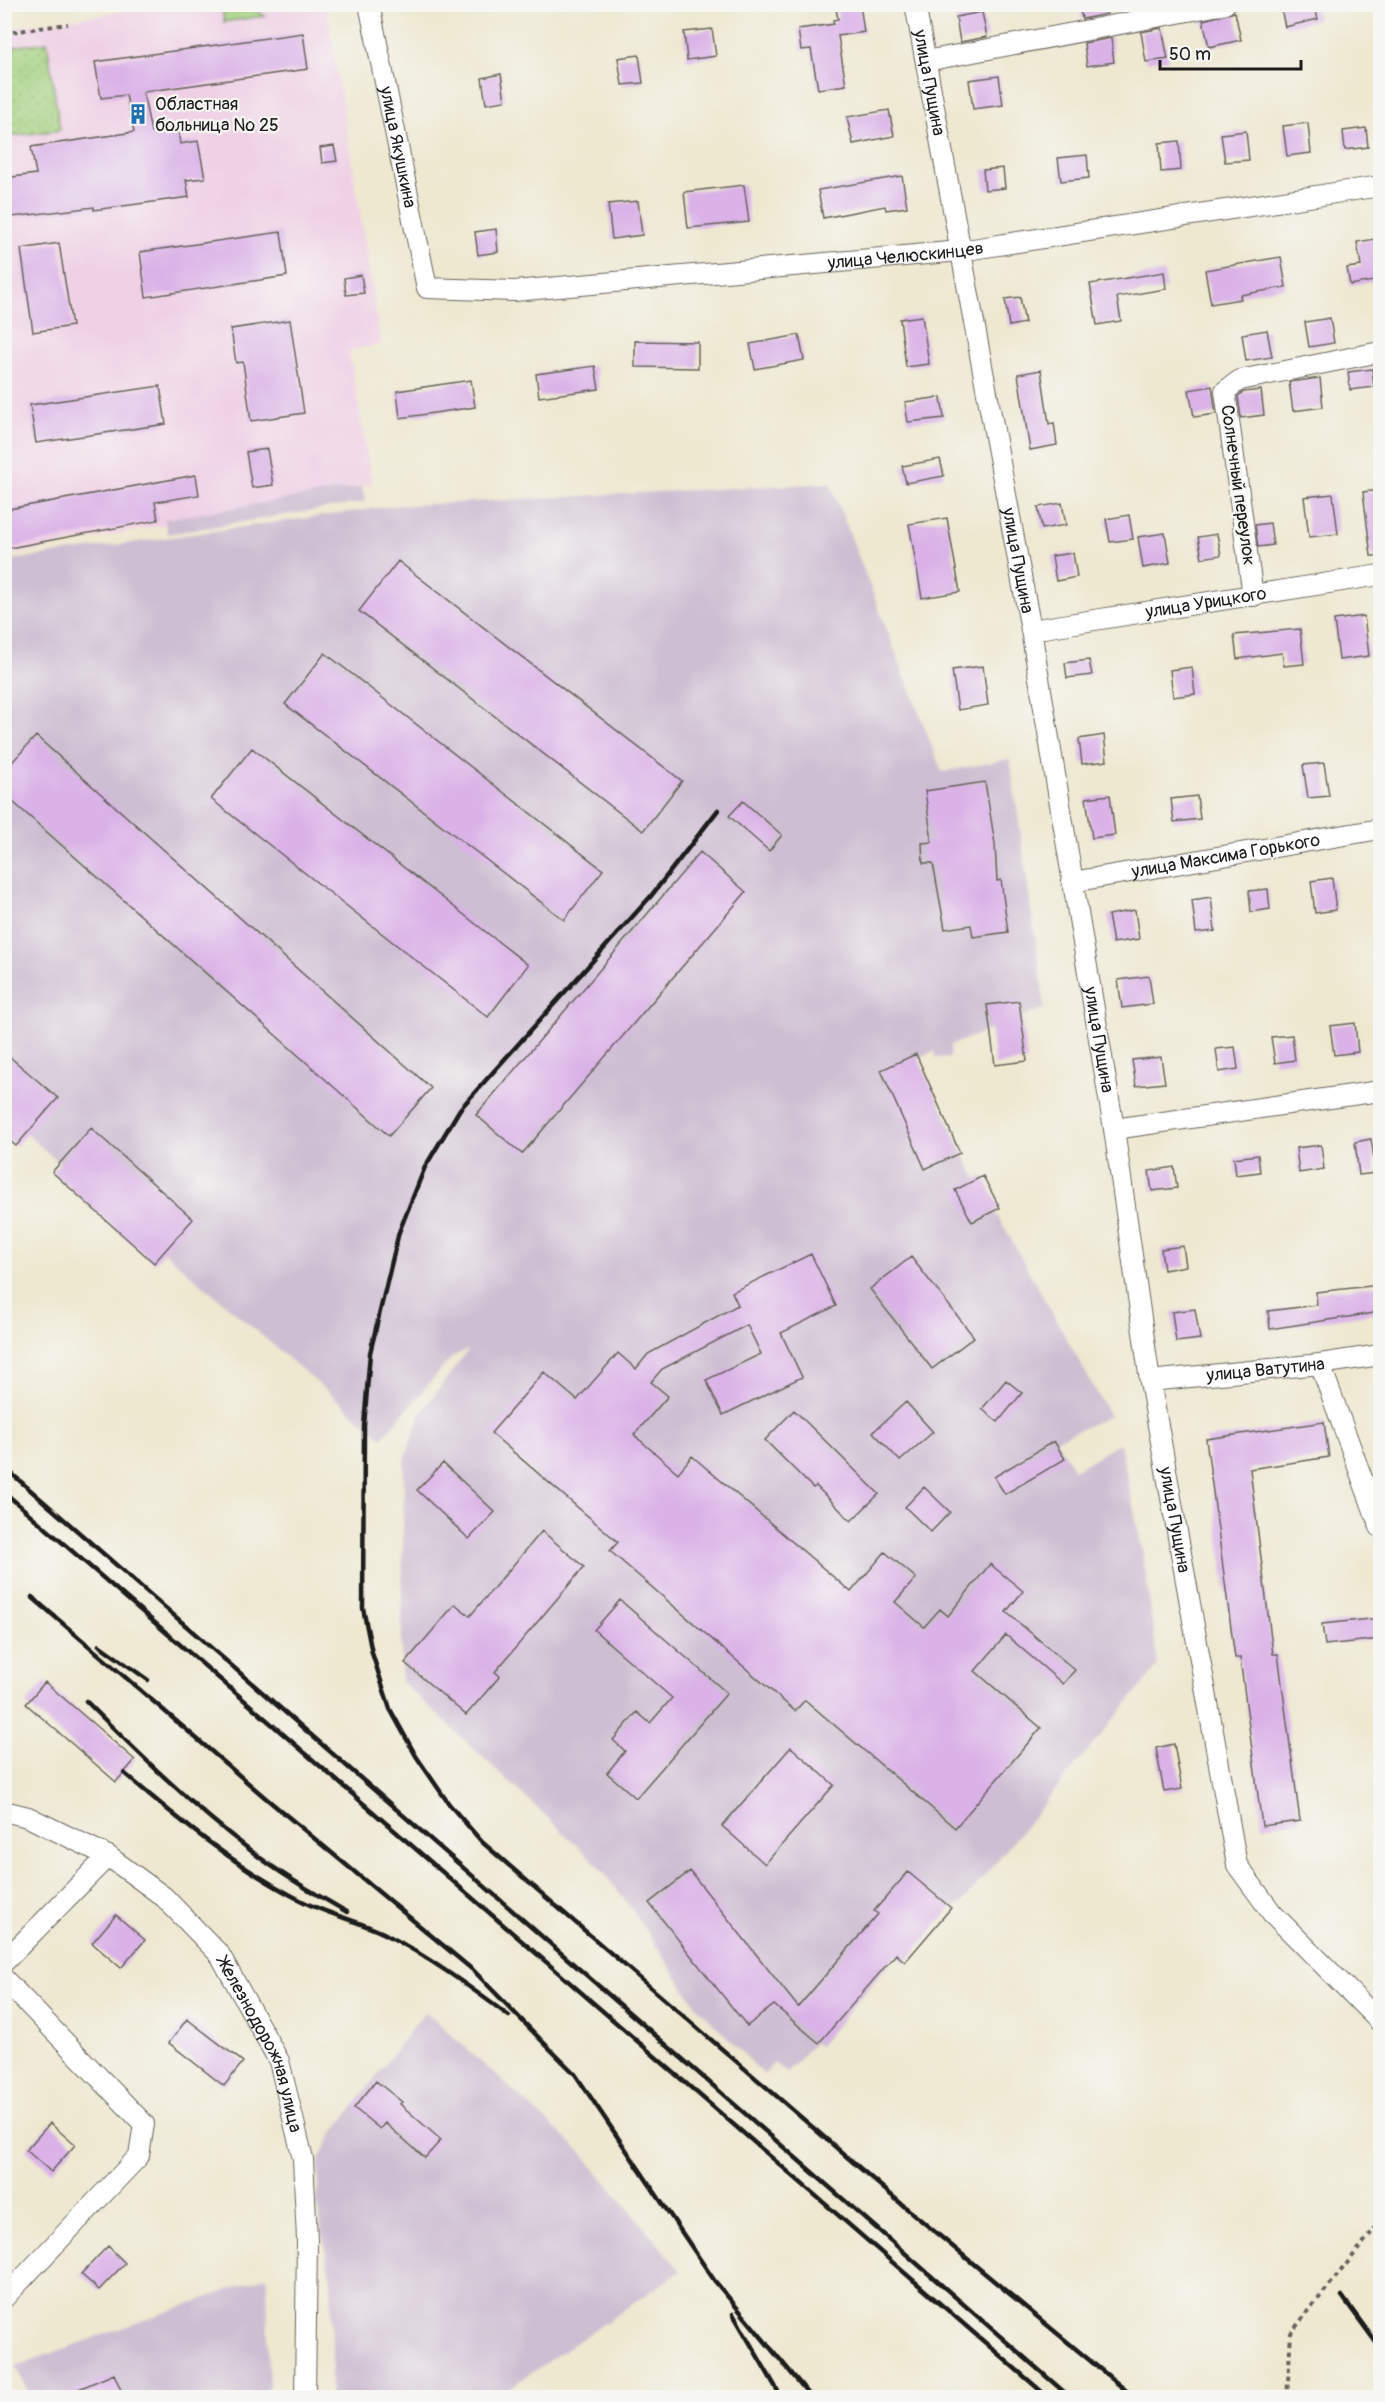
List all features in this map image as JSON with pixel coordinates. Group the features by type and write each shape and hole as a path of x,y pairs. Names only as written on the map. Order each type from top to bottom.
{"street":[{"name":"улица Якушкина","path":"369,4 427,288"},
{"name":"улица Пущина","path":"915,4 1031,630 1114,1129 1150,1381 1237,1865 1272,1913 1380,2022"},
{"path":"926,61 1225,4"},
{"name":"улица Челюскинцев","path":"427,288 514,291 960,251 1380,186"},
{"name":"Солнечный переулок","path":"1253,596 1225,391 1240,380 1380,352"},
{"name":"улица Урицкого","path":"1031,630 1380,575"},
{"name":"улица Максима Горького","path":"1072,882 1380,829"},
{"path":"1114,1129 1380,1091"},
{"name":"улица Ватутина","path":"1150,1381 1320,1364 1380,1355"},
{"path":"1320,1364 1380,1527"},
{"name":"Железнодорожная улица","path":"4,1811 28,1817 108,1856 164,1897 220,1955 279,2061 303,2159 307,2239 305,2397"},
{"path":"4,1962 108,1856"},
{"path":"4,1979 144,2124 139,2156 4,2298"}],"path":[{"path":"193,8 217,4"},
{"path":"4,33 68,24"},
{"path":"1287,2397 1292,2333 1380,2222"}],"shaded area":[{"path":"164,5 326,5 381,344 349,351 372,484 5,556 5,29"},
{"path":"830,483 942,772 1010,759 1045,1008 951,1045 950,1058 935,1057 935,1051 918,1058 967,1161 1110,1416 1056,1440 1074,1470 1120,1443 1143,1554 1158,1666 962,1903 951,1908 905,1962 896,1955 819,2046 814,2043 786,2073 774,2063 764,2075 696,2005 628,1904 597,1864 401,1681 404,1463 420,1414 469,1349 453,1356 382,1438 5,1116 4,561 392,506"},
{"path":"362,487 365,502 167,534 165,519"},
{"path":"425,2011 581,2152 681,2271 496,2397 330,2397 331,2283 317,2204 319,2159 332,2135"},
{"path":"267,2276 269,2397 30,2397 16,2366"}],"green space":[{"path":"248,5 265,16 224,22 222,6"},
{"path":"47,42 60,130 5,137 5,48"}],"building":[{"path":"835,4 860,4 864,32 838,36 846,85 818,89 811,49 801,50 798,29 834,24 833,20 838,19"},
{"path":"1079,4 1106,4 1107,14 1082,19"},
{"path":"1280,4 1314,4 1318,19 1285,27"},
{"path":"982,12 987,37 960,42 956,17"},
{"path":"1235,12 1241,40 1209,47 1203,20"},
{"path":"1162,28 1168,59 1146,62 1141,32"},
{"path":"712,29 716,56 687,60 684,32"},
{"name":"Областная больница № 25","path":"303,33 308,69 143,92 151,132 178,129 180,144 198,141 205,178 186,180 189,197 94,210 94,207 4,218 4,178 36,174 31,147 134,132 126,95 101,98 95,62"},
{"path":"1111,38 1114,62 1087,66 1084,43"},
{"path":"639,55 643,83 622,85 618,58"},
{"path":"501,74 505,101 486,104 482,78"},
{"path":"999,76 1003,105 973,109 969,80"},
{"path":"889,110 894,136 853,144 847,117"},
{"path":"1308,123 1311,153 1287,156 1283,126"},
{"path":"1366,128 1368,147 1345,150 1343,131"},
{"path":"1246,131 1249,160 1225,162 1221,134"},
{"path":"1179,141 1181,170 1161,172 1159,143"},
{"path":"334,146 337,161 322,163 320,148"},
{"path":"1087,155 1089,178 1061,181 1058,158"},
{"path":"1003,168 1005,188 985,190 983,170"},
{"path":"902,176 907,207 886,210 885,206 823,218 818,190"},
{"path":"744,185 749,222 688,228 684,192"},
{"path":"638,201 642,235 612,239 608,204"},
{"path":"496,229 498,252 478,255 475,232"},
{"path":"281,232 287,276 146,297 140,252"},
{"path":"1375,239 1380,280 1350,285 1347,268 1361,266 1357,242"},
{"path":"59,243 72,326 33,332 21,249"},
{"path":"1281,257 1286,287 1240,295 1241,299 1211,304 1205,270"},
{"path":"1164,272 1166,289 1117,297 1121,321 1097,325 1090,284"},
{"path":"361,275 364,293 346,295 344,278"},
{"path":"1020,297 1025,323 1009,326 1005,299"},
{"path":"922,316 929,364 906,367 900,319"},
{"path":"1330,318 1334,343 1309,347 1305,322"},
{"path":"290,320 304,413 251,421 243,362 236,363 231,329"},
{"path":"1267,330 1272,357 1246,361 1242,334"},
{"path":"799,335 804,360 755,369 750,344"},
{"path":"635,341 698,342 698,368 635,367"},
{"path":"595,366 599,389 539,397 536,374"},
{"path":"1372,369 1374,387 1350,390 1348,372"},
{"path":"1041,370 1049,424 1054,423 1057,445 1030,450 1018,374"},
{"path":"1320,378 1323,407 1293,411 1289,382"},
{"path":"471,380 475,407 400,418 397,391"},
{"path":"160,386 166,424 36,443 30,405"},
{"path":"1212,386 1216,414 1194,417 1189,390"},
{"path":"1261,390 1264,415 1241,418 1238,396 1244,392"},
{"path":"941,397 944,418 908,422 905,402"},
{"path":"267,449 273,485 252,488 246,452"},
{"path":"940,459 944,476 906,483 902,466"},
{"path":"196,475 199,495 155,502 158,520 4,549 4,510"},
{"path":"1380,490 1380,556 1371,556 1363,492"},
{"path":"1333,494 1338,534 1309,537 1304,497"},
{"path":"1062,503 1066,525 1042,529 1038,507"},
{"path":"1129,515 1133,539 1110,542 1106,519"},
{"path":"947,518 960,592 922,598 909,524"},
{"path":"1270,523 1273,545 1258,547 1255,525"},
{"path":"1165,533 1170,563 1143,568 1138,537"},
{"path":"1217,534 1221,555 1202,558 1198,537"},
{"path":"1073,553 1077,577 1056,581 1052,556"},
{"path":"398,561 682,781 643,831 359,611"},
{"path":"1364,616 1369,656 1339,660 1334,620"},
{"path":"1300,629 1304,664 1284,666 1282,653 1237,659 1234,635"},
{"path":"325,653 603,870 564,920 285,704"},
{"path":"1089,660 1092,675 1067,678 1065,663"},
{"path":"983,666 988,705 958,710 952,670"},
{"path":"1192,667 1195,694 1173,697 1170,670"},
{"path":"1104,735 1107,761 1082,764 1079,739"},
{"path":"36,736 431,1088 389,1136 4,794 4,771"},
{"path":"252,748 528,965 488,1017 211,799"},
{"path":"1324,763 1329,796 1308,798 1303,765"},
{"path":"985,782 995,844 997,881 1001,880 1008,932 973,937 971,925 945,929 933,863 923,863 922,843 932,842 925,791"},
{"path":"1110,795 1115,835 1092,838 1086,798"},
{"path":"1197,796 1200,819 1174,822 1171,799"},
{"path":"743,801 782,835 769,851 729,816"},
{"path":"700,852 746,892 522,1154 476,1115"},
{"path":"1332,878 1336,910 1315,913 1311,881"},
{"path":"1268,889 1270,909 1251,912 1249,891"},
{"path":"1211,897 1215,931 1196,933 1192,900"},
{"path":"1135,910 1139,939 1113,943 1108,915"},
{"path":"1149,976 1153,1004 1122,1008 1118,980"},
{"path":"1019,1001 1027,1061 995,1065 987,1005"},
{"path":"1355,1023 1358,1052 1334,1055 1330,1026"},
{"path":"1292,1035 1295,1060 1275,1063 1271,1037"},
{"path":"1235,1047 1238,1069 1219,1072 1216,1049"},
{"path":"4,1052 58,1098 16,1146 4,1136"},
{"path":"916,1054 960,1153 925,1169 881,1070"},
{"path":"1161,1057 1165,1083 1136,1086 1132,1060"},
{"path":"91,1128 193,1219 154,1263 52,1172"},
{"path":"1371,1139 1376,1173 1359,1175 1355,1142"},
{"path":"1321,1145 1324,1169 1299,1173 1296,1148"},
{"path":"1258,1155 1260,1172 1236,1175 1234,1158"},
{"path":"1174,1167 1177,1188 1152,1191 1149,1171"},
{"path":"983,1176 1000,1208 972,1222 955,1190"},
{"path":"1183,1246 1186,1266 1164,1270 1161,1249"},
{"path":"811,1254 836,1306 781,1333 802,1377 723,1415 706,1380 761,1354 747,1325 662,1369 651,1382 668,1396 634,1435 678,1473 692,1456 851,1592 885,1552 916,1578 895,1602 924,1627 940,1609 948,1616 990,1564 1023,1591 1006,1612 1075,1670 1063,1684 1006,1635 975,1671 1041,1728 955,1828 805,1700 795,1711 610,1551 618,1542 491,1433 544,1372 577,1400 618,1353 636,1369 648,1354 738,1305 732,1292"},
{"path":"911,1257 974,1337 932,1369 870,1289"},
{"path":"1380,1285 1380,1312 1270,1329 1268,1311 1317,1305 1316,1292"},
{"path":"1195,1309 1200,1339 1176,1342 1172,1312"},
{"path":"1006,1380 1022,1393 998,1422 982,1409"},
{"path":"906,1402 933,1432 900,1461 873,1432"},
{"path":"794,1410 879,1494 851,1521 816,1486 813,1488 765,1440"},
{"path":"1324,1422 1329,1457 1250,1469 1273,1654 1278,1654 1300,1821 1262,1826 1240,1658 1235,1658 1206,1439"},
{"path":"1054,1441 1065,1459 1005,1494 994,1477"},
{"path":"443,1463 495,1512 469,1539 417,1490"},
{"path":"924,1487 950,1512 931,1532 905,1507"},
{"path":"542,1531 584,1567 495,1672 500,1676 466,1715 405,1663 455,1604 470,1616"},
{"path":"620,1600 727,1693 636,1798 607,1773 625,1751 613,1740 637,1712 650,1723 672,1698 594,1630"},
{"path":"1380,1618 1380,1639 1325,1645 1322,1624"},
{"path":"45,1682 135,1760 116,1782 26,1704"},
{"path":"1174,1744 1182,1789 1164,1792 1156,1748"},
{"path":"791,1747 834,1785 765,1864 722,1826"},
{"path":"690,1871 798,2007 878,1914 874,1911 908,1872 951,1908 905,1962 896,1954 819,2043 774,2005 747,2026 649,1903"},
{"path":"116,1915 145,1940 121,1968 92,1943"},
{"path":"187,2019 243,2062 224,2086 169,2043"},
{"path":"376,2081 402,2102 400,2104 441,2140 425,2158 385,2123 380,2129 354,2108"},
{"path":"50,2123 75,2145 51,2172 26,2150"},
{"path":"108,2246 125,2263 99,2290 81,2274"},
{"path":"114,2374 124,2397 60,2397"}],"railway":[{"path":"718,810 651,896 460,1109 425,1167 399,1232 370,1353 364,1426 363,1608 372,1653 390,1709 416,1756 449,1804 482,1842 905,2207 1135,2398"},
{"path":"4,1467 1071,2398"},
{"path":"4,1492 1049,2398"},
{"path":"32,1597 268,1800 474,1971 575,2074 714,2280 812,2398"},
{"path":"99,1645 148,1680"},
{"path":"86,1701 165,1778 228,1833 285,1875 347,1912"},
{"path":"124,1773 187,1825 255,1874 312,1906 377,1930 403,1944 450,1973 509,2016"},
{"path":"1342,2296 1380,2348"},
{"path":"733,2314 782,2398"}],"place":[{"name":"Областная больница № 25","path":"138,114"}]}
